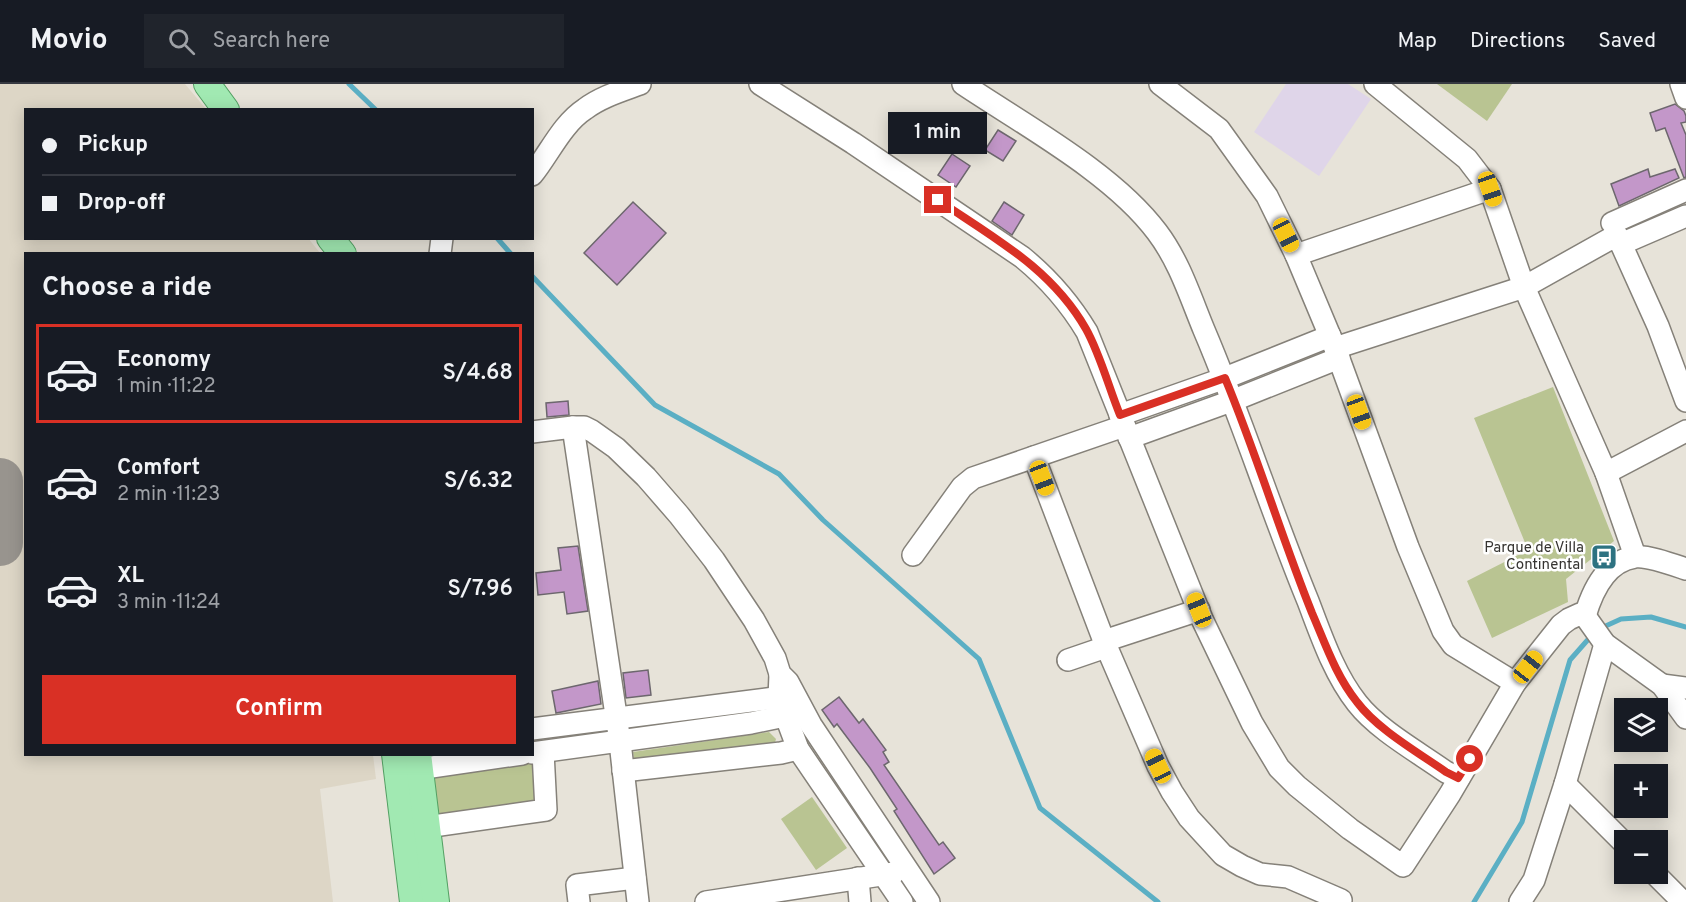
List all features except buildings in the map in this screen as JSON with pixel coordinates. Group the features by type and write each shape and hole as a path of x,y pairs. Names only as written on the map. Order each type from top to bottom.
{"main road":[{"path":"207,84 225,108"},
{"path":"332,240 341,252"},
{"path":"407,762 426,827 436,902"},
{"path":"407,762 413,902"}],"street":[{"path":"534,172 572,121 583,110 603,98 640,84"},
{"path":"760,84 853,143 1022,257 1046,276 1075,311 1087,332 1199,610 1252,723 1279,768 1319,805 1403,866 1450,794 1515,683 1561,625 1580,614 1586,618 1605,645 1662,685 1686,718"},
{"path":"963,84 1085,165 1156,230 1172,254 1225,378 1302,588 1332,660 1350,693 1379,724 1446,772 1458,778"},
{"path":"1160,84 1219,129 1268,196 1335,347 1408,547 1443,631 1453,645 1515,683"},
{"path":"1681,84 1686,98"},
{"path":"1385,87 1467,159 1490,189 1524,287 1606,473 1635,556"},
{"path":"1296,255 1490,189"},
{"path":"1124,426 1225,378 1335,347 1524,287 1617,234 1686,190"},
{"path":"1617,234 1686,216"},
{"path":"1617,234 1658,326 1686,401"},
{"path":"914,555 962,487 972,478 1124,426 1234,400 1335,347"},
{"path":"573,427 620,742 638,902"},
{"path":"534,432 584,427 616,448 646,477 679,515 714,560 754,620 775,658 790,705 798,748 902,902"},
{"path":"1606,473 1686,431"},
{"path":"1034,457 1105,644 1149,747 1172,792 1189,818 1223,855 1242,866 1260,874 1288,877 1341,900"},
{"path":"1586,618 1593,593 1601,579 1612,568 1635,556 1686,569"},
{"path":"1068,660 1199,610"},
{"path":"1520,902 1534,880 1565,784 1605,645"},
{"path":"1662,685 1686,688"},
{"path":"534,729 748,700 790,705 929,902"},
{"path":"534,753 620,742 790,705"},
{"path":"623,771 780,753 798,748"},
{"path":"407,762 490,756"},
{"path":"426,827 546,810 533,756"},
{"path":"1565,784 1614,833"},
{"path":"718,901 858,878 884,876 906,870"},
{"path":"579,902 577,885 635,878"},
{"path":"858,878 860,902"},
{"path":"1665,884 1683,902"}],"shaded area":[{"path":"0,84 185,84 205,108 24,108 24,240 310,240 319,252 24,252 24,756 373,756 376,779 320,789 333,902 0,902"},
{"path":"1286,84 1348,84 1371,99 1319,176 1254,132"}],"green space":[{"path":"1437,84 1512,84 1487,121"},
{"path":"1553,387 1614,541 1566,579 1568,602 1492,638 1467,581 1528,550 1474,418"},
{"path":"769,732 776,739 774,746 635,764 633,752"},
{"path":"538,762 544,809 435,820 431,780 435,773"},
{"path":"812,797 847,848 816,870 781,819"}],"waterway":[{"path":"349,84 374,108"},
{"path":"499,240 509,252"},
{"path":"534,278 655,405 779,474 823,520 979,659 1040,808 1158,902"},
{"path":"1599,629 1621,619 1651,617 1686,627"},
{"path":"1474,902 1522,822 1570,660 1592,635"}],"taxiway":[{"path":"0,481 0,543"}],"place":[{"name":"Parque de Villa Continental","path":"1604,557"}],"route":[{"path":"938,200 1022,257 1046,276 1062,294 1087,332 1120,415 1225,378 1302,588 1337,669 1350,693 1366,713 1379,724 1446,772 1458,778 1470,759"}]}
